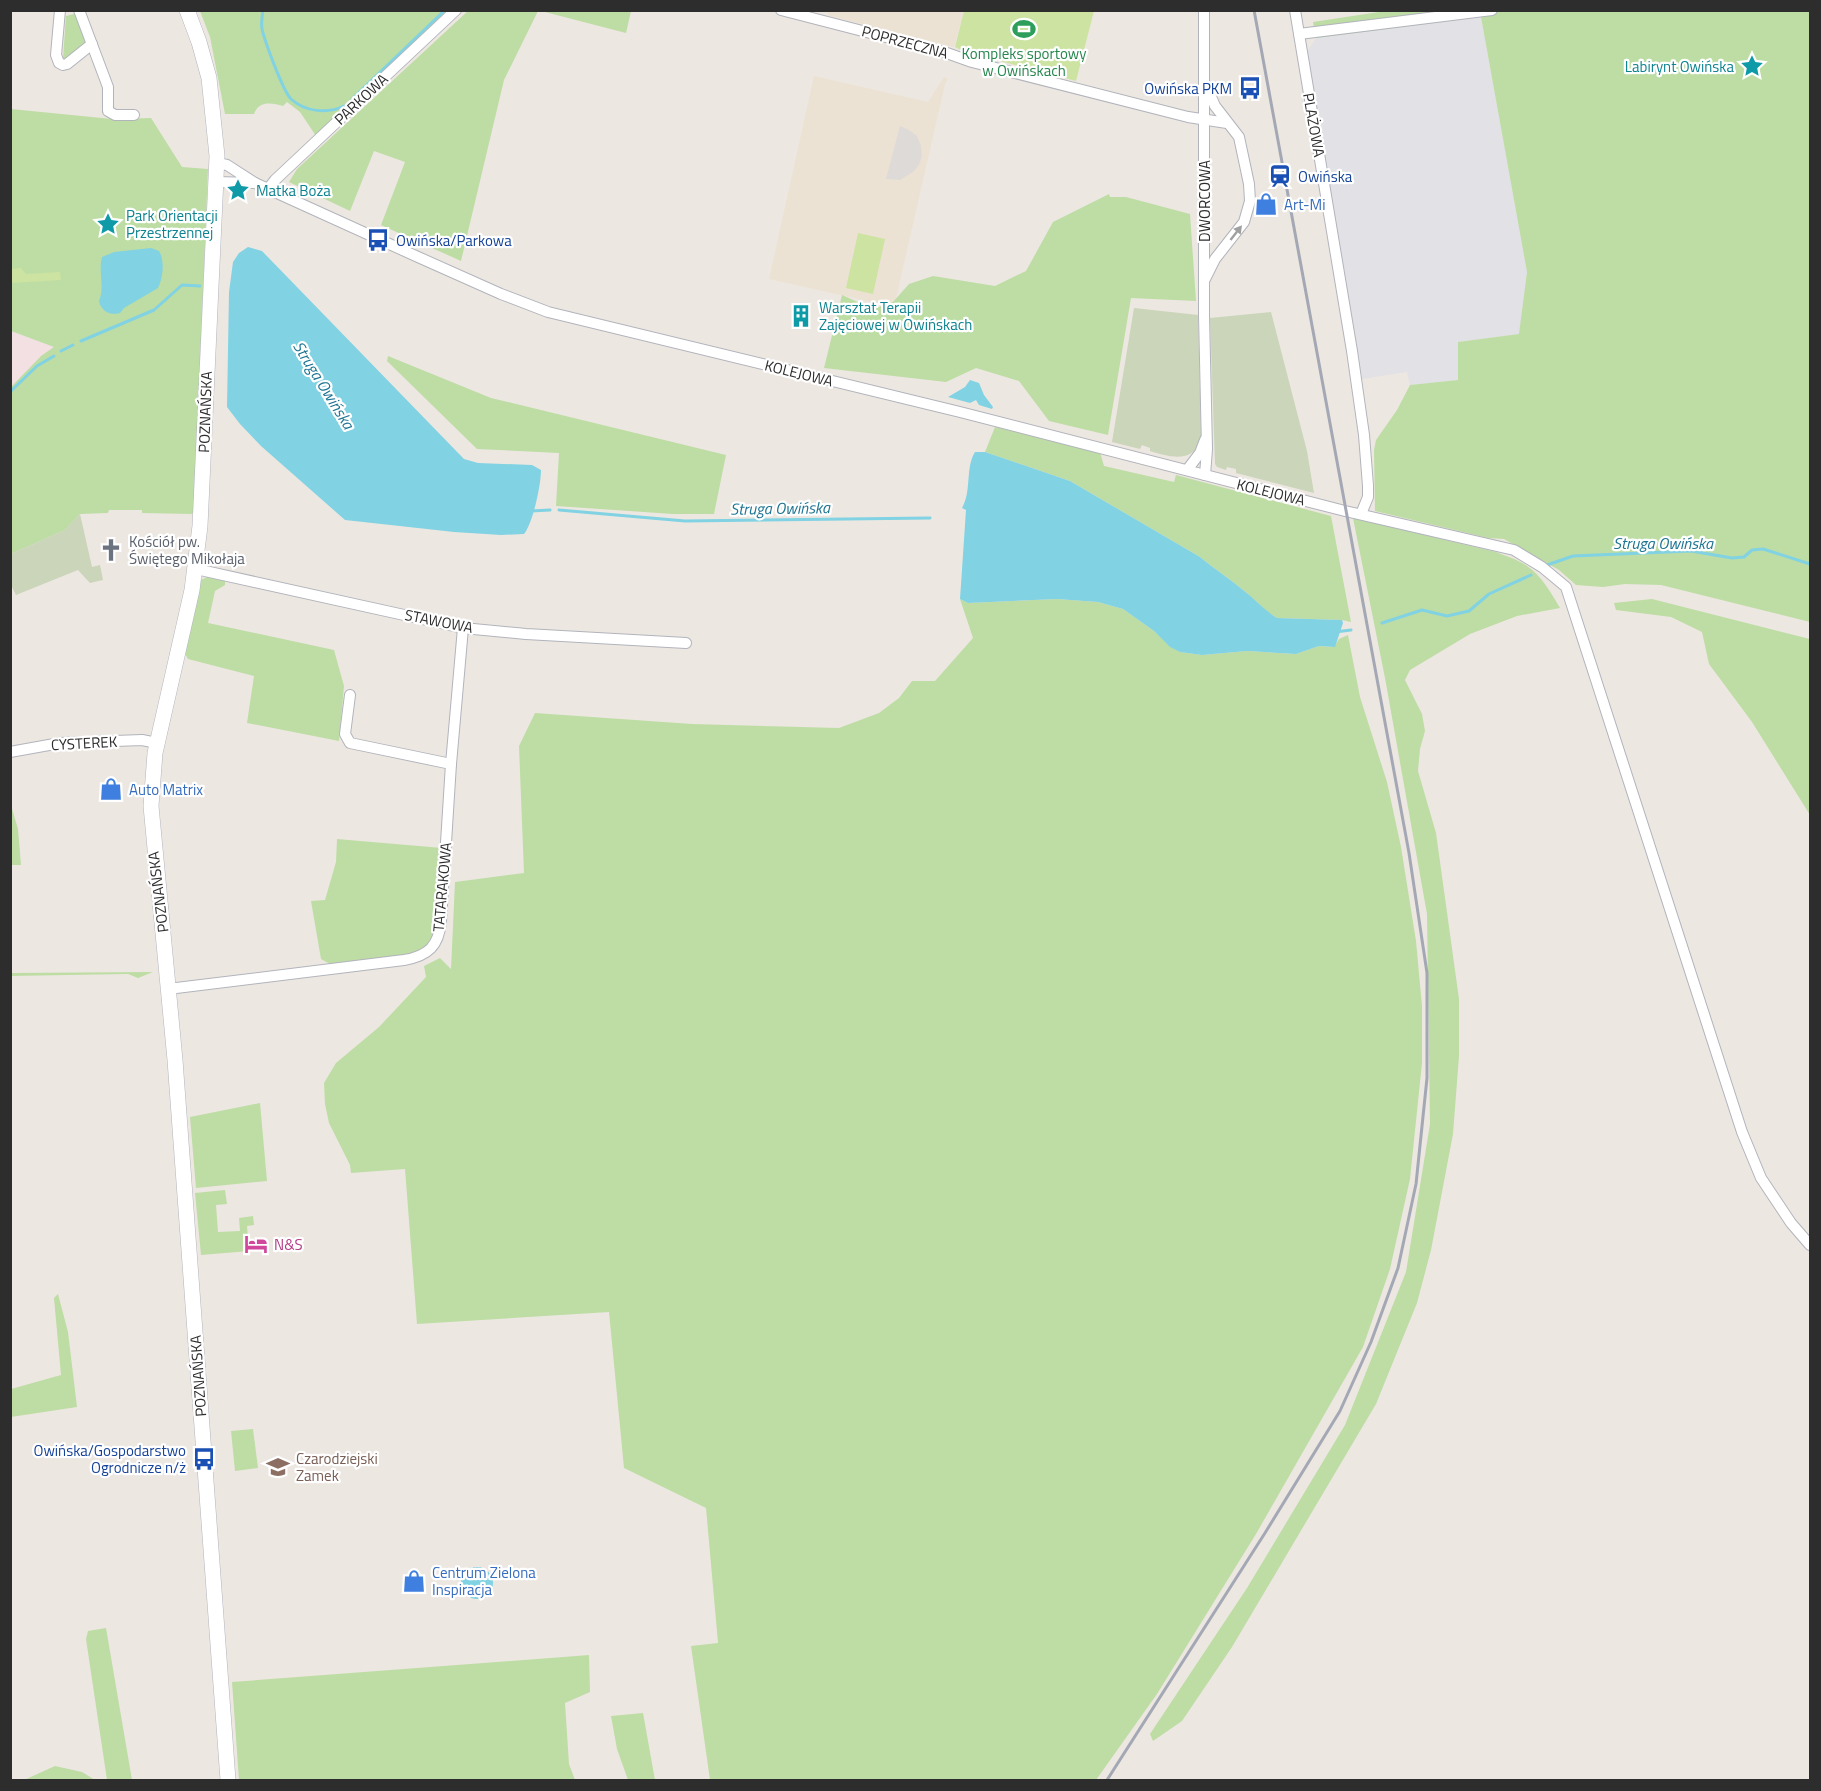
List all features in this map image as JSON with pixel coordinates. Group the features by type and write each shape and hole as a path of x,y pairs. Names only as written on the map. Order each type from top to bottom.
{"main road":[{"name":"POZNAŃSKA","path":"187,10 209,78 217,163 201,526 196,569 183,633 157,742 151,786 151,828 168,989 228,1780"}],"street":[{"path":"60,10 56,55 59,63 67,64 92,44"},
{"path":"79,10 108,87 108,111 115,115 134,115"},
{"name":"PARKOWA","path":"268,189 274,180 456,10"},
{"name":"POPRZECZNA","path":"782,10 944,52 972,62 1203,120"},
{"name":"DWORCOWA","path":"1204,10 1205,475"},
{"name":"PLAŻOWA","path":"1295,10 1358,391 1368,492 1361,514"},
{"path":"1299,34 1492,10"},
{"name":"DWORCOWA","path":"1204,79 1213,102 1237,133 1241,144 1250,201 1244,222 1219,254 1204,282"},
{"path":"1203,120 1227,123"},
{"path":"1203,136 1213,127 1227,123"},
{"name":"KOLEJOWA","path":"217,163 227,165 268,189 491,290 537,308 1361,514 1514,550 1542,567 1566,587 1742,1132 1761,1178 1791,1223 1810,1245"},
{"name":"KOLEJOWA","path":"216,182 255,183"},
{"path":"1204,248 1211,254 1219,254"},
{"name":"DWORCOWA","path":"1187,470 1200,453 1206,437"},
{"name":"STAWOWA","path":"196,569 463,627 526,634 686,643"},
{"name":"TATARAKOWA","path":"168,989 404,960 426,954 435,945 440,930 463,627"},
{"path":"350,695 345,735 350,743 451,764"},
{"name":"CYSTEREK","path":"10,752 60,743 142,740 157,742"}],"shaded area":[{"path":"826,11 964,11 954,47 830,16"},
{"path":"1481,17 1527,272 1520,334 1458,342 1458,380 1410,385 1407,372 1362,379 1305,55 1316,38"},
{"path":"814,76 928,102 944,77 948,79 894,307 769,279"},
{"path":"900,126 917,136 922,156 913,172 900,180 886,179"},
{"path":"10,331 55,347 41,356 11,387"}],"green space":[{"path":"469,10 538,11 504,80 461,261 381,225 405,162 374,151 350,211 289,182 297,169"},
{"path":"631,10 626,33 541,11"},
{"path":"1392,10 1810,11 1810,622 1661,585 1625,584 1603,587 1576,585 1559,570 1504,539 1488,538 1375,511 1374,450 1376,440 1397,410 1410,385 1458,380 1458,342 1519,334 1527,272 1481,17 1316,38 1313,22"},
{"path":"200,11 450,11 316,136 300,112 287,102 283,106 270,104 259,106 254,114 225,114 210,37"},
{"name":"Kompleks sportowy w Owińskach","path":"964,11 1094,11 1076,81 965,52 955,47"},
{"path":"77,15 87,42 67,60 63,58 66,16"},
{"path":"11,109 112,119 151,118 182,167 208,169 194,511 192,514 109,510 108,513 80,514 65,530 11,554 11,387 41,356 54,347 11,331"},
{"path":"1109,194 1110,197 1126,197 1190,214 1196,301 1131,298 1108,435 1049,421 1019,381 976,368 946,382 824,368 842,295 873,309 893,302 909,284 933,276 995,286 1026,271 1053,222"},
{"path":"858,233 885,239 873,294 846,288"},
{"path":"21,268 26,274 60,272 61,280 11,283 11,269"},
{"path":"1134,308 1198,315 1201,435 1198,445 1188,455 1165,455 1150,451 1150,448 1142,445 1140,449 1112,442"},
{"path":"1271,312 1307,451 1314,493 1236,473 1236,469 1227,467 1226,470 1215,464 1210,318"},
{"path":"388,356 491,398 726,455 714,514 673,514 556,506 559,453 477,449 387,361"},
{"path":"995,427 1100,452 1104,466 1174,482 1176,475 1331,516 1351,622 1277,618 1200,557 1070,481 985,452"},
{"path":"80,514 92,567 100,565 103,580 90,583 78,570 16,595 11,585 11,554 65,530"},
{"path":"1353,518 1496,552 1516,560 1537,575 1560,608 1517,616 1470,634 1410,670 1405,680 1422,714 1425,731 1420,749 1418,771 1436,833 1459,999 1459,1056 1453,1134 1431,1250 1417,1303 1376,1404 1232,1647 1182,1721 1153,1741 1150,1734 1247,1588 1345,1425 1406,1272 1430,1124 1427,914 1385,678"},
{"path":"209,576 225,581 225,585 215,591 208,623 334,650 344,686 339,741 247,723 254,676 188,659 184,652 199,581"},
{"path":"960,599 968,603 1057,599 1098,602 1123,609 1180,652 1202,655 1247,651 1296,654 1319,646 1334,647 1339,639 1348,635 1360,697 1387,782 1401,847 1416,941 1422,1006 1422,1063 1410,1179 1390,1269 1363,1347 1256,1534 1157,1694 1096,1780 710,1780 691,1646 718,1643 706,1508 624,1468 609,1312 417,1324 405,1169 351,1173 350,1165 329,1123 324,1083 336,1063 379,1027 426,977 424,966 440,958 451,969 455,882 524,873 519,746 535,713 692,724 839,728 879,713 899,698 912,681 935,681 973,638"},
{"path":"1652,599 1810,639 1810,815 1752,722 1709,664 1702,632 1671,617 1616,610 1614,603"},
{"path":"10,802 18,829 21,865 11,865"},
{"path":"337,839 442,848 439,917 432,941 427,949 396,958 366,961 330,964 321,959 311,901 325,900 336,862"},
{"path":"153,972 138,978 128,974 10,976 11,973"},
{"path":"260,1103 267,1181 196,1188 190,1117"},
{"path":"225,1190 227,1204 216,1205 218,1232 240,1231 239,1218 253,1216 254,1225 247,1226 249,1251 201,1255 195,1193"},
{"path":"58,1294 68,1332 77,1407 11,1417 11,1389 61,1375 54,1298"},
{"path":"253,1429 258,1468 235,1471 231,1431"},
{"path":"106,1628 132,1780 107,1780 86,1639 88,1631"},
{"path":"589,1655 590,1692 565,1703 569,1764 575,1780 239,1780 232,1682"},
{"path":"643,1713 655,1780 628,1780 617,1749 611,1716"},
{"path":"55,1766 82,1772 95,1780 24,1780"}],"water":[{"path":"248,247 262,251 464,459 478,463 532,465 541,470 536,503 524,534 454,532 345,520 261,446 227,407 229,292 233,262 239,253"},
{"path":"151,248 159,251 163,264 158,288 124,308 120,313 113,314 104,310 99,301 102,257 114,252"},
{"path":"970,380 979,383 992,409 979,405 976,400 970,403 948,397 965,387"},
{"path":"975,452 985,452 1070,481 1200,557 1277,618 1342,620 1335,647 1319,646 1296,654 1247,651 1202,655 1180,652 1170,647 1154,631 1123,609 1098,602 1057,599 968,603 960,599 966,510 962,508 967,494 970,465"},
{"path":"477,1567 489,1571 493,1583 489,1595 477,1599 465,1595 461,1583 465,1571"}],"waterway":[{"path":"263,10 262,29 270,55 291,99 303,107 324,111 344,106"},
{"path":"352,99 445,10"},
{"name":"Struga Owińska","path":"81,341 154,310 182,285 200,286"},
{"name":"Struga Owińska","path":"61,351 73,345"},
{"name":"Struga Owińska","path":"11,391 37,366 54,356"},
{"name":"Struga Owińska","path":"531,511 550,510"},
{"name":"Struga Owińska","path":"559,510 685,521 930,518"},
{"name":"Struga Owińska","path":"1547,565 1573,556 1691,551 1732,558 1744,557 1752,550 1763,549 1810,564"},
{"path":"1382,623 1422,610 1447,616 1469,611 1489,594 1531,575"},
{"path":"1335,632 1351,630"}],"railway":[{"path":"1107,1780 1340,1411 1371,1342 1398,1268 1416,1184 1427,1078 1427,973 1409,853 1254,10"}],"place":[{"name":"Kompleks sportowy w Owińskach","path":"1024,29"},
{"name":"Labirynt Owińska","path":"1752,66"},
{"name":"Owińska PKM","path":"1250,88"},
{"name":"Owińska","path":"1280,176"},
{"name":"Matka Boża","path":"238,190"},
{"name":"Art-Mi","path":"1266,204"},
{"name":"Park Orientacji Przestrzennej","path":"108,224"},
{"name":"Owińska/Parkowa","path":"378,240"},
{"name":"Warsztat Terapii Zajęciowej w Owińskach","path":"801,316"},
{"name":"Kościół pw. Świętego Mikołaja","path":"111,550"},
{"name":"Auto Matrix","path":"111,789"},
{"name":"N&S","path":"256,1244"},
{"name":"Owińska/Gospodarstwo Ogrodnicze n/ż","path":"204,1459"},
{"name":"Czarodziejski Zamek","path":"278,1467"},
{"name":"Centrum Zielona Inspiracja","path":"414,1581"}]}
